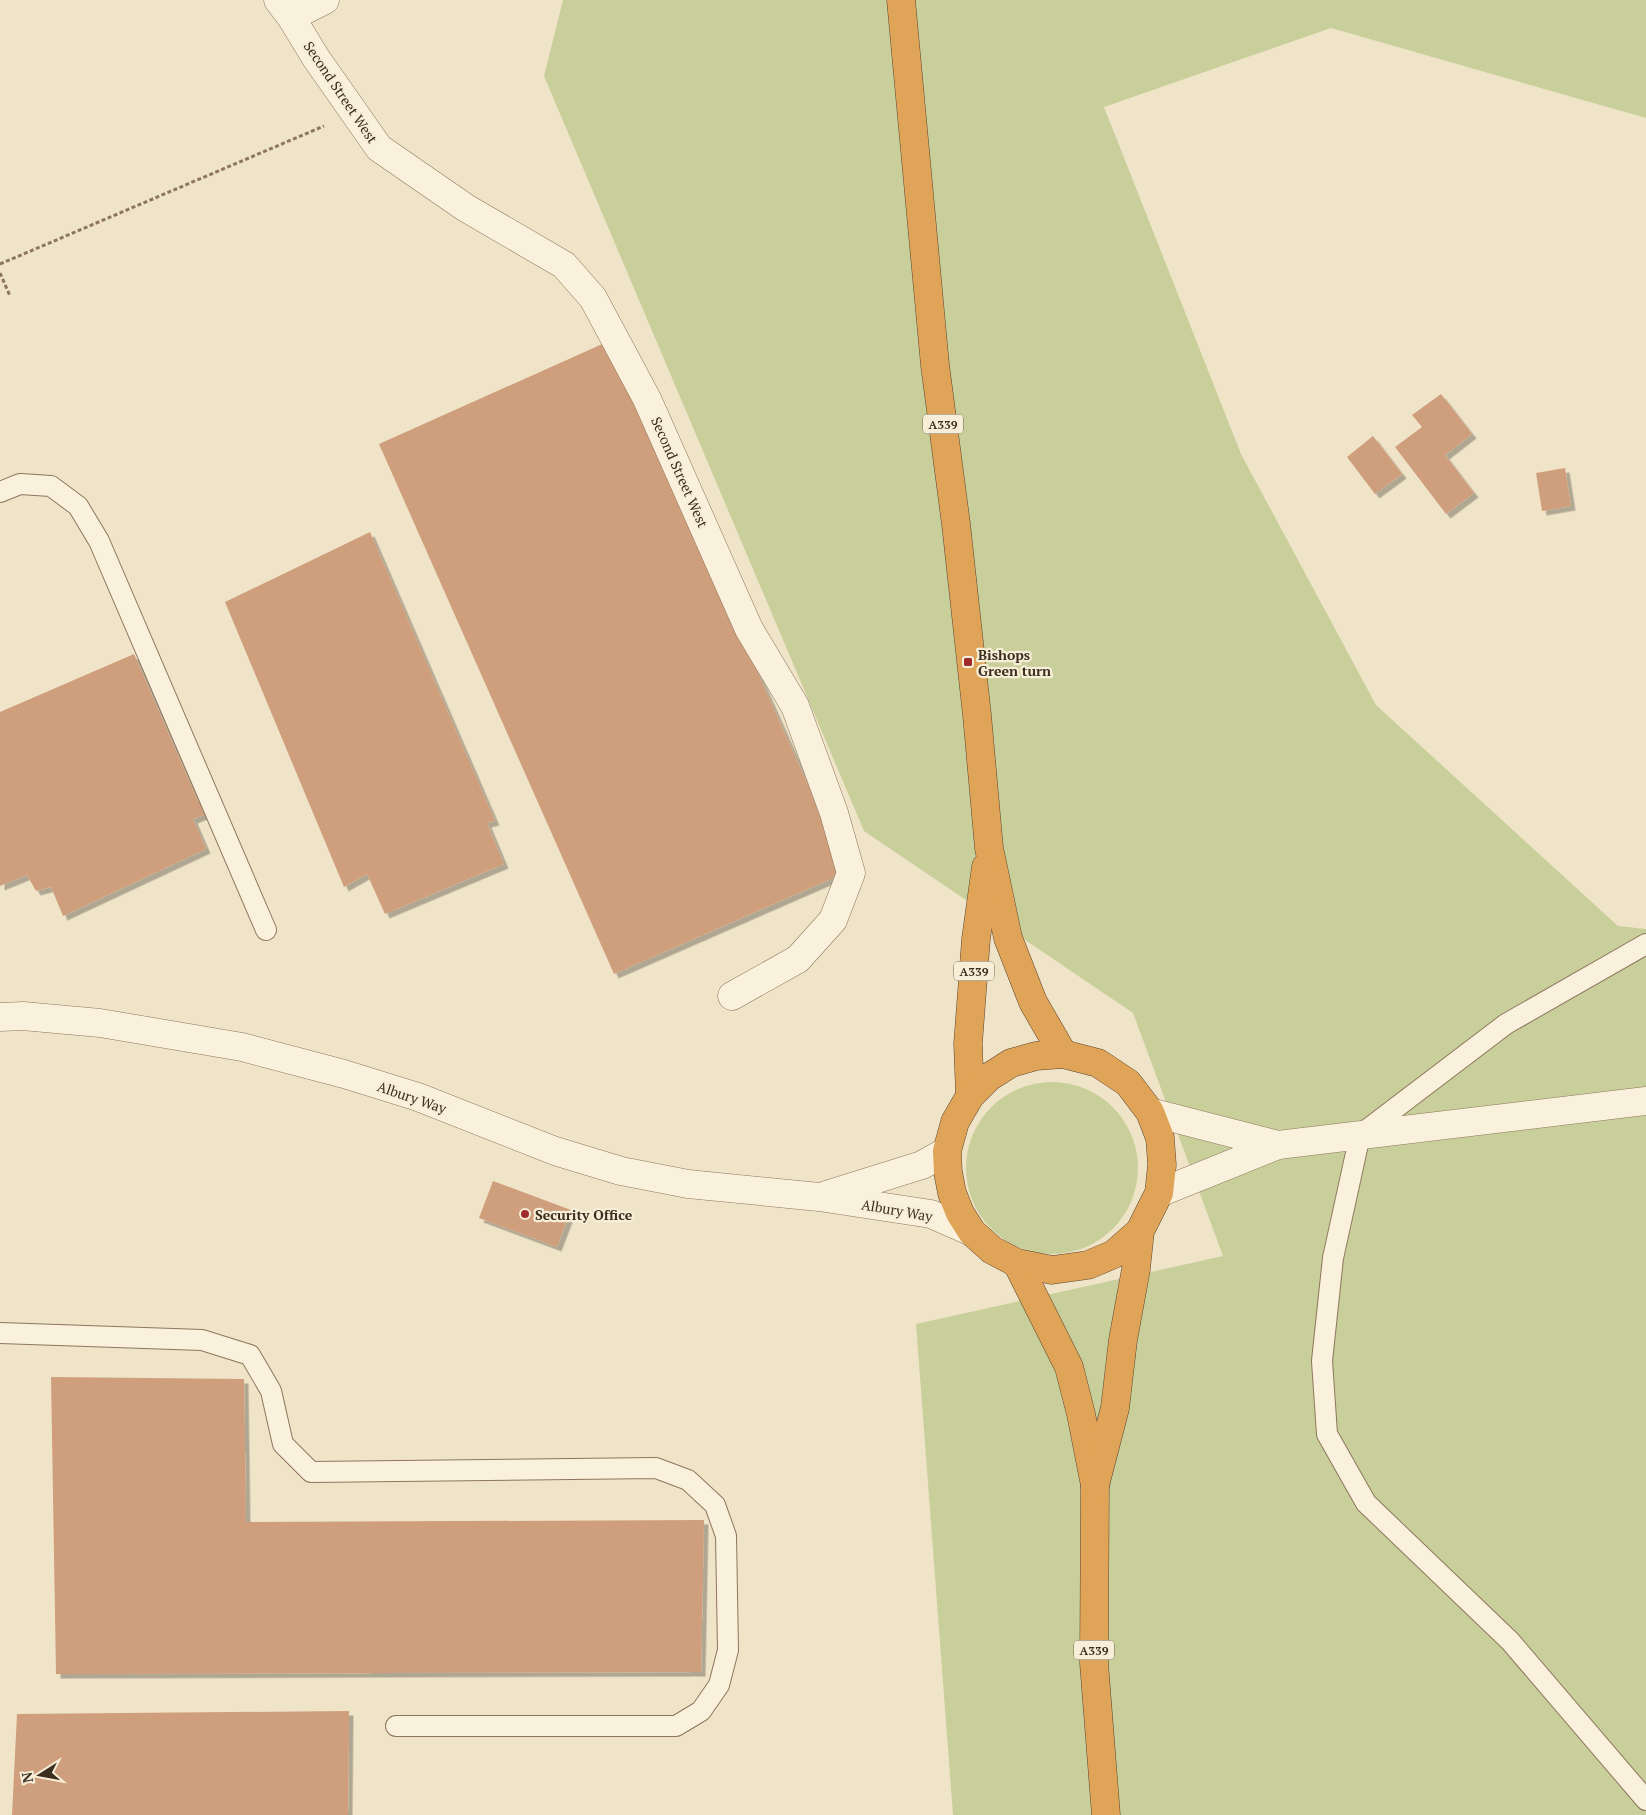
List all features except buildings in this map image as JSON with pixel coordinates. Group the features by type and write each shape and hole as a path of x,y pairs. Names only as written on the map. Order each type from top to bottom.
{"highway":[{"name":"A339","path":"901,0 935,365 956,524 977,714 989,848 1008,938 1033,1002 1063,1054"},
{"name":"A339","path":"970,1096 968,1044 976,939 989,848"},
{"path":"1063,1054 1098,1064 1128,1083 1150,1112 1160,1138 1162,1165 1159,1192 1140,1231 1114,1254 1088,1265 1052,1270 1016,1264 992,1250 972,1232 960,1213 952,1194 948,1172 947,1151 955,1122 970,1096 989,1077 1011,1063 1036,1056 1063,1054"},
{"name":"A339","path":"1095,1485 1115,1408 1123,1340 1136,1269 1140,1231"},
{"name":"A339","path":"1016,1264 1069,1367 1081,1414 1095,1485 1094,1664 1106,1815"}],"street":[{"path":"284,8 325,0"},
{"name":"Second Street West","path":"284,8 316,58 379,148 466,208 564,265 593,298 647,399 749,629 795,706 834,813 852,873 833,920 798,959 732,996"},
{"name":"Albury Way","path":"0,1017 23,1016 100,1023 242,1046 418,1097 555,1151 621,1171 688,1184 819,1197 931,1214 972,1232"},
{"path":"1159,1192 1278,1145 1646,1101"},
{"path":"1150,1112 1278,1145"},
{"name":"Albury Way","path":"819,1197 922,1164 947,1151"}],"lane":[{"path":"0,492 20,484 51,486 78,506 99,541 266,930"},
{"path":"1646,944 1506,1024 1360,1135 1333,1258 1322,1361 1327,1434 1366,1503 1510,1641 1646,1800"},
{"path":"0,1333 202,1340 250,1355 271,1391 283,1444 311,1472 656,1468 688,1480 715,1505 726,1536 728,1650 720,1685 701,1711 676,1726 396,1726"}],"path":[{"path":"0,264 354,112"},
{"path":"0,274 10,296"}],"green space":[{"path":"563,0 1646,0 1646,118 1331,28 1104,107 1241,454 1376,705 1618,926 1646,929 1646,1815 953,1815 916,1324 1223,1256 1133,1013 864,831 544,76"},
{"path":"1044,1082 1060,1082 1085,1088 1093,1092 1107,1101 1119,1113 1132,1135 1138,1168 1132,1201 1119,1223 1107,1235 1085,1248 1060,1254 1044,1254 1019,1248 1011,1244 997,1235 985,1223 972,1201 966,1176 966,1160 972,1135 976,1127 985,1113 997,1101 1019,1088"}],"place":[{"name":"Bishops Green turn","path":"968,662"},
{"name":"Security Office","path":"525,1214"}]}
